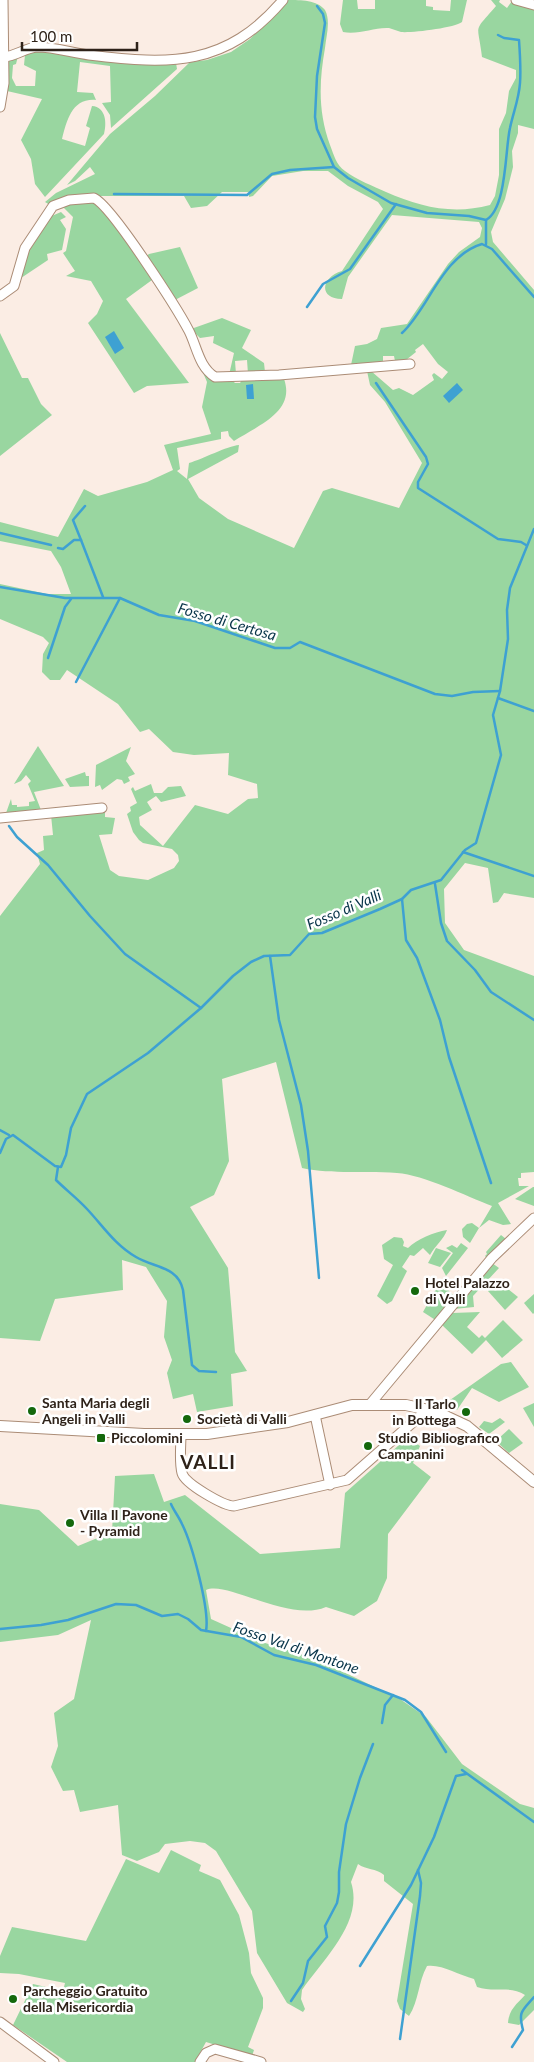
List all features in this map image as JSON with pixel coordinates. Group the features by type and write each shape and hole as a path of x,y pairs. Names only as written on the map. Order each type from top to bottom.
{"main road":[{"path":"0,1426 181,1434 258,1428 315,1415 344,1406 371,1403 428,1409 451,1418 473,1430 534,1482"}],"street":[{"path":"0,107 3,89 4,57 3,0"},
{"path":"4,57 36,47 109,57 150,60 206,55 229,46 248,34 283,0"},
{"path":"516,0 534,5"},
{"path":"0,296 14,286 25,248 53,206 69,200 94,198 113,217 138,251 187,326 206,368 213,376 237,377 410,364"},
{"path":"0,818 102,808"},
{"path":"371,1403 492,1258 534,1218"},
{"path":"181,1434 184,1477 226,1505 238,1505 330,1485 349,1478 428,1409"},
{"path":"315,1415 330,1485"},
{"path":"0,2022 54,2062"},
{"path":"200,2062 208,2051 215,2049 261,2062"}],"green space":[{"path":"288,0 313,2 322,7 327,14 328,29 323,61 321,97 326,133 339,166 360,180 411,202 450,209 476,208 490,205 495,196 499,175 499,129 506,113 509,91 516,78 516,70 482,57 478,29 496,6 491,0 500,0 499,2 507,8 512,1 517,5 534,9 534,129 518,125 518,133 512,151 513,167 505,199 491,232 493,242 534,290 534,898 504,893 498,902 493,903 488,868 465,863 444,889 445,923 464,950 534,976 534,1172 521,1173 521,1178 518,1178 519,1186 529,1186 498,1203 511,1224 503,1225 489,1220 479,1228 492,1206 432,1182 397,1173 326,1171 302,1168 276,1062 222,1079 229,1161 214,1195 190,1207 228,1268 235,1352 247,1371 231,1374 233,1406 197,1412 193,1394 173,1399 167,1373 172,1360 164,1337 167,1301 146,1267 122,1260 123,1290 55,1299 40,1341 0,1338 0,916 40,864 37,853 44,850 43,836 53,835 51,815 105,810 105,817 115,818 112,834 99,835 110,870 119,876 148,880 174,868 179,861 178,855 172,849 143,843 133,832 127,814 131,811 130,807 137,803 131,789 133,787 135,791 151,784 154,793 162,793 168,787 181,786 186,796 161,802 156,796 147,802 152,810 139,817 140,825 163,846 195,805 228,814 248,799 258,798 257,784 228,775 229,753 194,755 173,752 149,729 140,732 118,704 67,670 60,680 50,680 42,672 43,654 49,643 43,637 0,619 0,584 47,594 71,594 61,567 51,551 0,541 0,522 58,537 84,489 98,496 147,482 173,470 164,445 211,434 202,407 207,382 187,335 152,280 126,299 189,383 147,386 134,393 88,323 97,314 103,301 91,281 66,276 75,271 63,253 66,251 73,217 64,208 54,209 63,203 80,200 97,202 125,236 177,314 208,375 216,380 232,380 235,383 240,383 242,380 281,377 284,379 286,391 280,409 263,423 234,441 229,436 228,431 221,432 221,439 177,448 180,469 177,471 187,479 189,463 239,445 238,452 188,479 199,498 228,519 294,548 323,491 332,488 399,508 422,463 385,402 370,385 367,371 371,371 393,390 399,388 413,395 434,380 432,375 434,373 442,379 448,372 438,364 423,344 406,360 395,361 394,356 383,356 383,362 351,365 355,346 367,344 377,339 381,328 407,324 448,264 459,252 480,237 482,228 479,222 392,215 348,277 342,299 334,298 326,292 326,282 342,271 383,209 378,202 348,186 328,171 303,171 272,176 253,196 249,197 249,192 222,192 207,206 191,208 184,196 74,196 57,200 50,205 45,202 56,193 95,174 90,167 75,181 67,185 110,134 155,96 190,62 207,60 231,52 250,39"},
{"path":"343,0 357,0 358,9 375,9 375,0 426,0 426,6 433,7 433,10 450,11 451,0 467,0 462,22 451,26 414,32 401,32 383,28 349,33 343,32 340,24"},
{"path":"38,50 176,63 177,69 111,128 110,115 102,103 111,102 110,66 80,62 77,92 93,93 96,100 88,100 76,106 66,125 62,139 85,146 90,128 86,126 92,106 97,107 103,112 105,121 104,134 45,197 35,184 31,159 21,140 42,99 7,91 7,63 10,59 18,56 16,64 13,65 12,78 16,86 35,86 36,71 24,65 25,55"},
{"path":"61,212 66,217 60,220 66,229 62,250 47,254 48,260 18,280 24,258 47,218"},
{"path":"180,247 198,288 173,301 144,258 149,254"},
{"path":"222,318 251,330 242,348 264,363 265,372 248,374 247,360 235,361 236,374 229,375 234,353 213,343 214,336 200,338 191,329"},
{"path":"0,333 22,378 28,378 41,404 52,415 0,456"},
{"path":"38,746 64,786 34,792 41,810 6,813 11,799 12,805 17,805 17,807 29,806 29,802 35,801 28,784 31,781 26,775 21,781 14,784"},
{"path":"131,747 126,761 135,774 128,777 130,781 124,784 122,780 117,779 102,790 100,785 95,787 96,765"},
{"path":"85,772 86,776 89,776 89,786 70,787 65,779"},
{"path":"533,1187 534,1206 515,1199"},
{"path":"472,1223 479,1228 470,1243 463,1237 462,1229 467,1224"},
{"path":"447,1230 430,1255 423,1248 414,1256 410,1255 402,1267 407,1271 392,1301 387,1304 377,1296 393,1265 384,1259 382,1245 394,1237 402,1238 403,1246 408,1248 426,1236"},
{"path":"501,1235 506,1239 488,1259 485,1256 486,1252"},
{"path":"461,1243 468,1248 446,1276 442,1268 453,1253 446,1248 452,1245 457,1248"},
{"path":"436,1248 451,1253 440,1267 428,1263"},
{"path":"492,1263 499,1268 473,1296 474,1307 454,1309"},
{"path":"497,1280 518,1297 505,1310 488,1291"},
{"path":"440,1282 456,1298 437,1321 423,1312"},
{"path":"534,1294 534,1313 533,1314 524,1303"},
{"path":"480,1312 467,1327 479,1338 482,1335 485,1338 503,1320 523,1340 502,1358 486,1340 472,1354 441,1324 452,1313"},
{"path":"511,1362 529,1387 499,1402 472,1388 457,1410 443,1405 501,1364"},
{"path":"534,1403 534,1427 523,1408"},
{"path":"500,1418 505,1422 489,1434 479,1427 484,1421 492,1423"},
{"path":"509,1429 523,1443 509,1453 498,1443 499,1438"},
{"path":"408,1437 420,1446 413,1463 431,1477 388,1534 387,1578 377,1601 354,1616 326,1607 311,1610 294,1610 228,1591 206,1590 211,1619 262,1642 316,1659 400,1699 426,1717 462,1764 520,1804 534,1808 534,2010 519,2025 508,2023 514,2007 525,1995 514,1990 483,1989 477,1987 474,1979 433,1966 427,1966 424,1972 415,2004 409,2016 400,2009 397,2001 413,1904 384,1881 384,1875 358,1864 351,1882 354,1897 347,1925 331,1952 302,1990 301,1999 305,2009 303,2012 287,2003 257,1953 252,1911 216,1851 205,1843 190,1841 165,1844 159,1852 137,1861 122,1855 118,1805 80,1812 74,1790 63,1791 51,1767 58,1746 54,1713 74,1699 91,1620 58,1635 0,1642 0,1504 39,1510 78,1546 112,1532 115,1476 154,1474 164,1502 185,1495 260,1554 340,1548 345,1493"},
{"path":"171,1850 201,1865 199,1871 220,1880 239,1915 249,1953 251,1973 263,1998 263,2008 248,2047 254,2050 252,2056 206,2042 195,2062 67,2062 13,2025 33,1984 63,1991 65,1983 19,1974 0,1973 0,1956 12,1927 86,1941 126,1859 159,1873"}],"water":[{"path":"114,331 124,348 115,354 105,337"},
{"path":"457,383 463,390 449,403 443,396"},
{"path":"253,384 254,399 247,399 246,385"}],"waterway":[{"path":"317,6 323,14 325,23 317,76 315,117 317,129 334,167 348,178 391,203 427,213 469,216 486,220 486,244"},
{"path":"486,220 498,204 502,191 508,137 520,83 519,40 504,38 498,35"},
{"path":"114,194 247,195 272,174 290,170 334,167"},
{"path":"307,307 323,284 350,269 396,204"},
{"path":"402,333 412,322 456,259 468,250 482,244 492,249 534,297"},
{"path":"376,383 426,457 428,464 418,482 418,488 498,539 521,542 526,545"},
{"path":"81,540 73,520 85,506"},
{"name":"Fosso di Valli","path":"0,1153 6,1139 13,1135 55,1166 61,1167 66,1155 71,1128 87,1094 148,1053 201,1008 233,976 251,962 264,956 290,955 309,934 322,933 402,899 411,890 441,880 465,850 476,843 501,755 493,715 500,691 508,639 507,610 510,588 534,529"},
{"path":"0,533 51,545"},
{"path":"58,548 63,549 74,540 81,540 103,597"},
{"name":"Fosso di Certosa","path":"0,587 65,598 120,598 159,615 195,621 275,648 290,648 300,642 435,694 452,696 473,692 500,691"},
{"path":"76,682 120,598"},
{"path":"48,658 65,607 71,599"},
{"path":"498,698 534,711"},
{"path":"9,826 17,837 48,865 90,916 125,954 201,1008"},
{"path":"463,852 534,876"},
{"path":"435,884 441,923 447,941 475,970 491,992 534,1020"},
{"path":"402,899 406,940 417,958 440,1020 449,1057 491,1183"},
{"path":"270,956 279,1020 301,1105 308,1151 319,1278"},
{"path":"0,1130 9,1135"},
{"path":"58,1167 56,1180 83,1205 122,1247 143,1261 171,1272 176,1276 183,1290 192,1365 199,1371 216,1372"},
{"path":"171,1504 181,1521 195,1561 203,1593 207,1621 206,1631"},
{"name":"Fosso Val di Montone","path":"0,1629 68,1620 116,1604 136,1605 162,1616 178,1614 188,1619 201,1630 241,1637 274,1655 316,1665 405,1700 421,1712 446,1752"},
{"path":"382,1723 385,1705 393,1695"},
{"path":"291,2001 303,1983 308,1961 327,1937 325,1926 337,1903 339,1892 339,1872 346,1824 373,1744"},
{"name":"Fosso Val di Montone","path":"462,1770 534,1822"},
{"path":"360,1966 411,1885 434,1837 456,1776 466,1774"},
{"path":"400,2039 420,1896 421,1883 418,1870"},
{"path":"512,2047 523,2030 522,2012 534,1997"}],"place":[{"name":"Hotel Palazzo di Valli","path":"415,1291"},
{"name":"Santa Maria degli Angeli in Valli","path":"32,1411"},
{"name":"Il Tarlo in Bottega","path":"466,1412"},
{"name":"Società di Valli","path":"187,1419"},
{"name":"Piccolomini","path":"101,1438"},
{"name":"Studio Bibliografico Campanini","path":"368,1446"},
{"name":"Villa Il Pavone - Pyramid","path":"70,1523"},
{"name":"Parcheggio Gratuito della Misericordia","path":"13,1999"}],"district":[{"name":"VALLI","path":"208,1462"}]}
